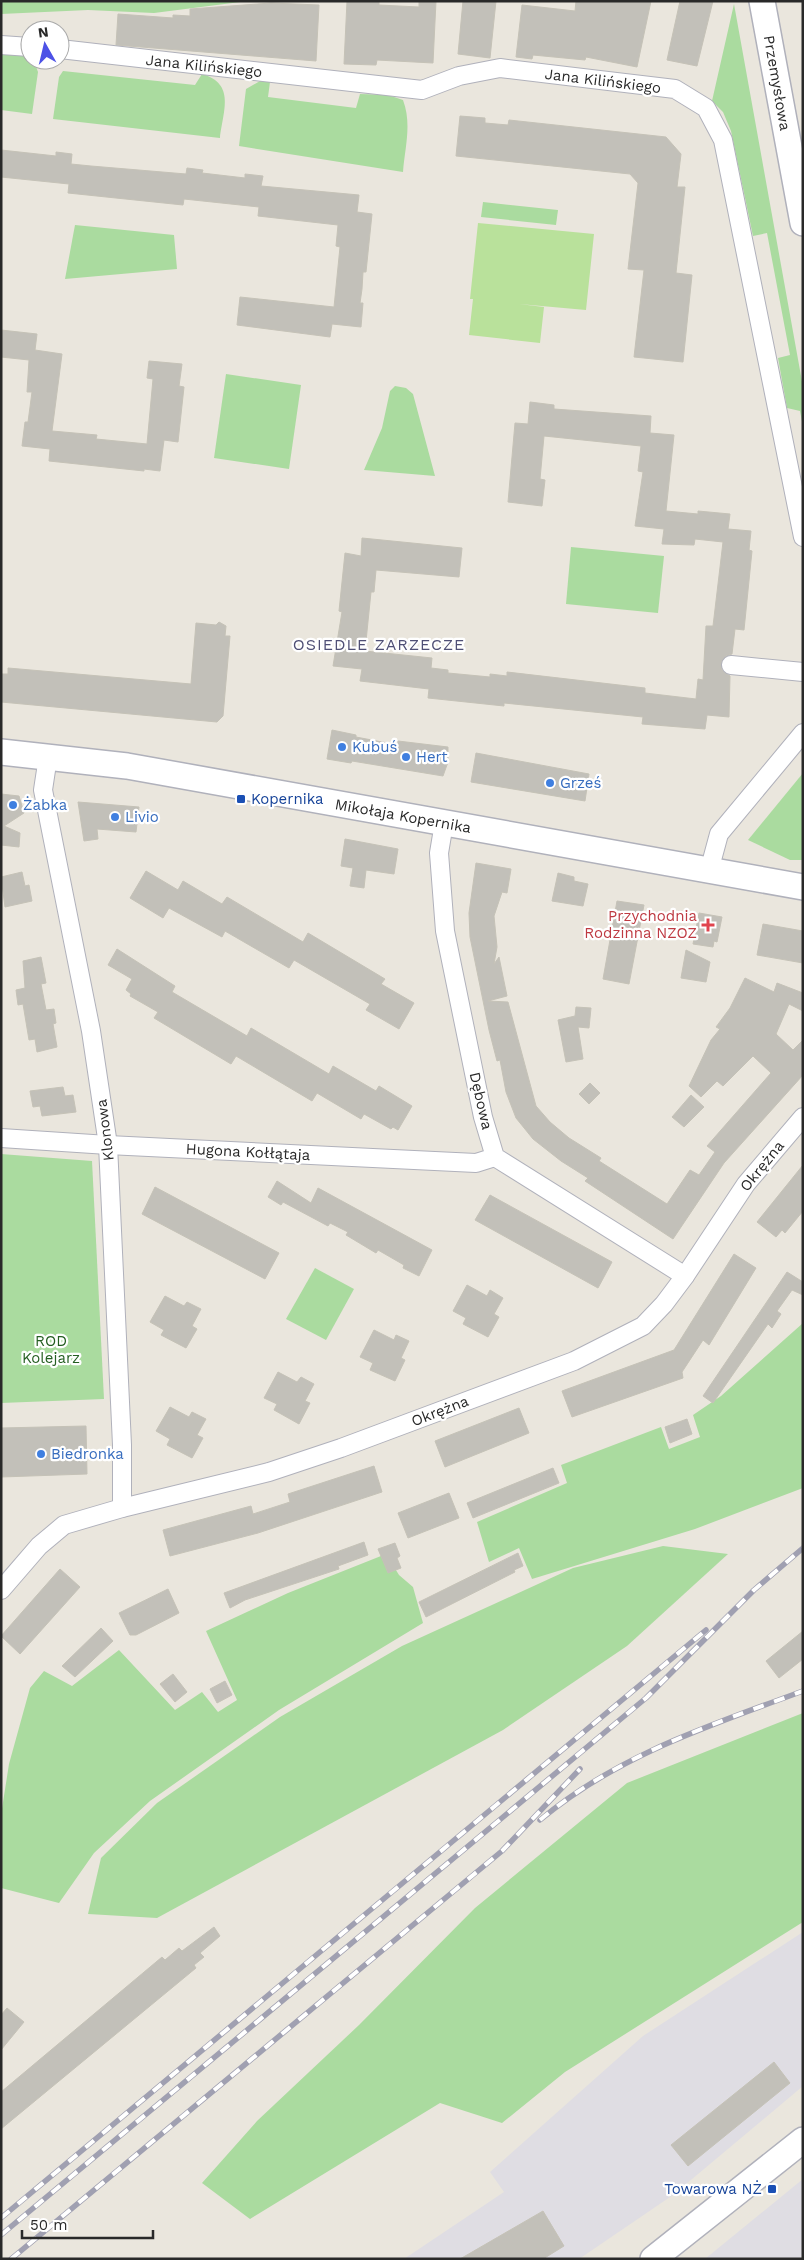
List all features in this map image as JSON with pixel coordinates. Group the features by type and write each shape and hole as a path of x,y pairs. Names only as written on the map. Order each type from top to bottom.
{"street":[{"name":"Przemysłowa","path":"762,1 803,223"},
{"path":"1,45 20,46"},
{"name":"Jana Kilińskiego","path":"70,50 422,90 459,76 500,68 675,89 706,108 724,140 803,537"},
{"path":"731,666 803,672"},
{"path":"709,871 719,834 803,733"},
{"name":"Mikołaja Kopernika","path":"1,752 127,766 803,887"},
{"name":"Klonowa","path":"48,757 43,790 91,1031 108,1145 122,1445 122,1508"},
{"name":"Dębowa","path":"444,823 439,854 445,931 483,1116 495,1157"},
{"name":"Okrężna","path":"1,1590 38,1546 64,1525 122,1508 269,1472 341,1448 574,1361 643,1326 664,1304 685,1276 746,1184 803,1117"},
{"name":"Hugona Kołłątaja","path":"1,1138 476,1163 495,1157"},
{"path":"495,1157 685,1276"},
{"path":"653,2259 803,2140"}],"shaded area":[{"path":"803,1932 803,2086 673,2195 579,2259 404,2259 504,2192 490,2172 643,2036"},
{"path":"803,2179 803,2259 705,2259"}],"green space":[{"path":"1,1 248,1 154,13 88,10 1,14"},
{"path":"734,4 803,387 803,427 800,411 787,408 778,358 790,355 767,233 753,236 731,131 723,112 712,101"},
{"path":"1,53 20,55 20,70 37,70 38,72 32,114 1,110"},
{"path":"63,71 195,85 202,74 220,84 223,92 225,109 220,138 53,119 59,77"},
{"path":"260,81 270,82 268,97 356,108 360,94 388,95 403,100 406,109 407,127 403,172 239,146 246,89"},
{"path":"483,202 558,210 556,225 481,217"},
{"path":"478,223 594,234 586,310 519,304 544,307 540,343 469,335 473,299 470,299"},
{"path":"75,225 174,235 177,269 65,279"},
{"path":"226,374 301,385 289,469 214,458"},
{"path":"395,386 406,388 413,394 435,476 364,470 382,428 390,391"},
{"path":"571,547 664,556 658,613 566,604"},
{"path":"803,773 803,860 790,860 748,840"},
{"name":"ROD Kolejarz","path":"1,1154 92,1161 104,1399 1,1403"},
{"path":"315,1268 354,1289 326,1340 286,1319"},
{"path":"803,1323 803,1488 695,1529 532,1579 519,1548 489,1562 477,1522 567,1483 561,1465 661,1427 669,1449 700,1437 693,1415 721,1396"},
{"path":"663,1546 728,1554 627,1646 503,1730 157,1918 88,1914 101,1858 157,1803 280,1717 402,1646 573,1568"},
{"path":"386,1554 399,1575 413,1587 423,1623 279,1710 150,1801 94,1853 59,1903 1,1888 1,1815 9,1764 30,1688 44,1671 72,1686 119,1650 175,1710 202,1692 218,1712 237,1700 206,1631 288,1593"},
{"path":"803,1713 803,1922 565,2072 502,2123 440,2103 250,2219 202,2183 257,2121 359,2025 475,1908 627,1783"}],"building":[{"path":"347,1 379,1 379,5 419,7 419,1 436,1 433,63 377,60 376,65 344,64"},
{"path":"463,1 496,1 490,58 458,54"},
{"path":"576,1 651,1 637,67 586,57 585,60 533,55 532,59 516,57 522,5 575,11"},
{"path":"680,1 713,1 697,66 667,60"},
{"path":"271,3 319,5 316,61 116,45 118,14 173,18 173,15 190,16 190,9"},
{"path":"460,116 485,118 485,123 508,125 509,120 666,137 681,154 677,187 685,187 676,273 692,275 683,362 634,357 644,270 628,269 638,183 630,174 456,156"},
{"path":"1,150 56,156 56,152 72,154 71,164 91,166 186,174 187,168 203,170 202,173 245,178 245,174 263,176 261,186 359,195 357,212 372,214 366,272 363,272 360,303 363,303 361,327 332,324 330,337 237,325 240,297 334,307 340,247 336,246 338,225 258,216 259,207 184,199 183,205 68,193 69,184 1,177"},
{"path":"1,330 37,334 35,350 62,354 52,431 97,435 96,439 147,444 153,379 147,378 149,361 182,364 179,386 184,387 178,442 164,440 160,471 49,461 50,449 22,446 25,422 28,422 32,392 27,392 29,360 1,357"},
{"path":"530,402 554,405 554,409 651,416 650,433 674,435 666,511 730,514 728,529 751,531 749,550 752,551 744,630 735,629 732,654 726,656 721,664 722,670 730,676 729,717 707,715 705,729 642,724 643,717 504,703 504,706 428,698 429,689 360,681 362,669 333,666 342,612 339,611 345,553 361,556 362,538 462,548 459,577 376,570 374,592 371,592 365,651 432,658 431,668 448,670 448,673 490,677 490,674 507,676 507,672 645,688 645,693 696,699 698,679 703,680 706,626 713,626 723,542 695,539 694,545 662,544 664,529 635,526 643,472 638,471 641,446 544,436 540,479 545,480 542,506 508,502 515,423 528,424"},
{"path":"219,622 226,626 225,636 230,636 223,716 217,722 1,702 1,674 8,674 8,668 191,684 196,623 216,625"},
{"path":"332,730 356,735 356,737 398,745 398,741 448,747 448,762 443,776 352,761 351,763 327,759"},
{"path":"476,753 589,774 585,801 471,782"},
{"path":"1,794 19,796 24,813 4,826 20,833 19,847 1,845"},
{"path":"78,802 139,807 136,832 97,829 98,839 84,841"},
{"path":"345,839 398,849 394,874 366,870 364,888 350,886 353,868 341,866"},
{"path":"476,863 511,869 507,893 502,892 494,916 497,947 494,964 499,957 507,996 488,1001 508,1002 536,1106 550,1122 569,1138 601,1158 599,1161 667,1204 690,1170 699,1175 715,1152 707,1146 771,1073 753,1056 723,1086 717,1081 701,1097 689,1086 711,1040 720,1029 716,1027 730,1008 745,978 774,992 777,983 803,993 803,1011 789,1004 776,1034 793,1050 803,1040 803,1075 724,1163 673,1239 585,1181 588,1178 561,1161 533,1139 516,1118 506,1092 500,1060 497,1061 489,1030 470,937 469,913"},
{"path":"146,871 178,890 183,881 222,904 227,897 303,942 308,933 385,979 381,984 414,1003 399,1029 366,1010 370,1004 294,960 289,968 225,931 222,937 169,908 163,918 130,898"},
{"path":"22,872 25,886 29,885 32,901 5,907 1,877"},
{"path":"558,873 574,877 574,881 588,884 583,906 552,901"},
{"path":"617,901 644,905 629,984 603,979"},
{"path":"699,913 722,917 717,942 714,941 713,947 693,944"},
{"path":"763,924 803,931 803,963 757,955"},
{"path":"117,949 175,986 172,992 247,1036 251,1028 329,1074 333,1066 376,1091 379,1086 412,1106 398,1130 393,1127 391,1129 364,1114 361,1119 317,1093 312,1101 236,1056 231,1064 154,1018 158,1012 130,996 131,994 126,990 132,979 108,965"},
{"path":"686,950 710,962 706,982 681,978"},
{"path":"41,957 46,983 41,984 46,1010 54,1009 56,1023 53,1024 57,1047 37,1052 35,1039 29,1040 23,1004 18,1005 16,990 25,988 23,961"},
{"path":"576,1007 591,1008 589,1028 578,1027 583,1059 566,1062 558,1020 575,1016"},
{"path":"590,1083 600,1093 589,1104 579,1094"},
{"path":"63,1087 65,1096 73,1095 76,1112 42,1116 40,1106 33,1107 30,1091"},
{"path":"691,1095 704,1107 684,1127 672,1117"},
{"path":"803,1165 803,1211 785,1233 782,1230 776,1237 757,1222"},
{"path":"277,1181 311,1203 318,1188 432,1250 419,1276 403,1268 404,1265 378,1250 376,1253 346,1235 348,1232 330,1223 328,1226 283,1202 281,1205 268,1197"},
{"path":"155,1187 279,1253 265,1279 142,1214"},
{"path":"490,1195 612,1262 598,1288 475,1220"},
{"path":"734,1254 756,1268 709,1345 703,1340 682,1372 683,1378 572,1417 562,1391 674,1350"},
{"path":"787,1272 803,1282 803,1295 792,1290 777,1311 781,1314 772,1328 768,1324 713,1403 703,1396"},
{"path":"467,1285 487,1296 490,1290 503,1298 494,1314 499,1317 488,1337 463,1324 466,1318 453,1311"},
{"path":"165,1296 184,1306 187,1302 201,1309 192,1326 197,1329 186,1348 161,1335 164,1330 150,1322"},
{"path":"374,1330 394,1340 396,1335 409,1341 401,1358 405,1360 395,1381 370,1370 373,1363 360,1357"},
{"path":"278,1372 297,1382 301,1377 314,1384 305,1401 310,1403 299,1424 274,1410 277,1404 264,1398"},
{"path":"170,1407 189,1417 192,1412 206,1419 197,1435 203,1438 192,1458 167,1445 170,1439 156,1431"},
{"path":"519,1408 529,1433 445,1467 435,1441"},
{"path":"687,1419 692,1434 670,1443 665,1427"},
{"path":"86,1426 87,1474 1,1477 1,1428"},
{"path":"374,1466 382,1492 258,1533 170,1556 163,1530 251,1506 253,1514 290,1502 288,1494"},
{"path":"553,1468 559,1483 473,1518 467,1503"},
{"path":"449,1493 459,1518 408,1538 398,1513"},
{"path":"364,1542 368,1555 338,1566 339,1569 245,1600 230,1608 224,1593"},
{"path":"395,1543 400,1556 397,1558 401,1568 388,1573 378,1549"},
{"path":"518,1553 523,1566 514,1570 515,1572 426,1617 419,1602"},
{"path":"60,1569 80,1587 20,1654 1,1636"},
{"path":"168,1589 179,1613 136,1635 130,1635 119,1613"},
{"path":"101,1628 113,1641 75,1677 62,1666"},
{"path":"803,1631 803,1659 779,1678 766,1661"},
{"path":"173,1674 187,1692 175,1702 160,1684"},
{"path":"225,1681 232,1695 217,1703 210,1689"},
{"path":"214,1927 220,1936 200,1953 204,1957 194,1965 196,1968 1,2129 1,2092 162,1957 165,1960 179,1948 182,1951"},
{"path":"7,2008 24,2022 1,2050 1,2015"},
{"path":"774,2062 790,2083 688,2166 671,2145"},
{"path":"543,2211 564,2246 543,2259 460,2259"}],"railway":[{"path":"1,2235 646,1698 754,1590 803,1548"},
{"path":"1,2218 706,1630"},
{"path":"540,1820 570,1797 632,1760 699,1730 803,1691"},
{"path":"11,2259 502,1851 580,1769"}],"place":[{"name":"Kubuś","path":"342,747"},
{"name":"Hert","path":"406,757"},
{"name":"Grześ","path":"550,783"},
{"name":"Kopernika","path":"241,799"},
{"name":"Żabka","path":"13,805"},
{"name":"Livio","path":"115,817"},
{"name":"Przychodnia Rodzinna NZOZ","path":"708,925"},
{"name":"Biedronka","path":"41,1454"},
{"name":"Towarowa NŻ","path":"772,2189"}],"district":[{"name":"OSIEDLE ZARZECZE","path":"379,644"}]}
